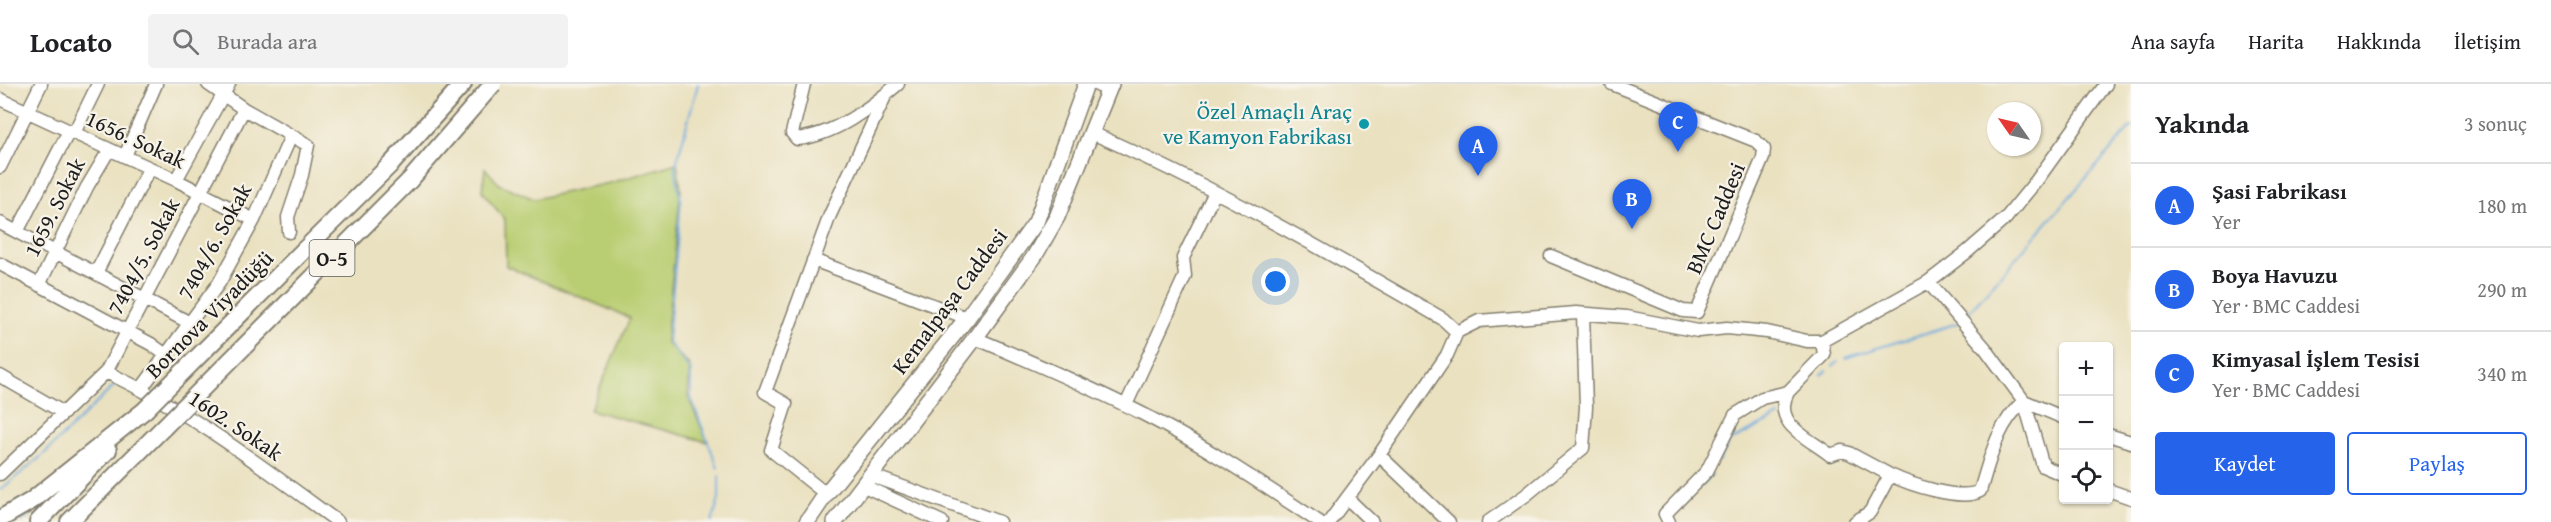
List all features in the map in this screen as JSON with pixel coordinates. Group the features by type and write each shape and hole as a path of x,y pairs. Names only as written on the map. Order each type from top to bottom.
{"highway":[{"name":"Bornova Viyadüğü","path":"145,410 393,162 462,84"},
{"name":"O-5","path":"69,522 410,180 493,84"},
{"name":"O-5","path":"38,522 145,410"},
{"path":"0,519 31,501 145,410"}],"main road":[{"name":"Kemalpaşa Caddesi","path":"807,522 826,494 967,318 1036,222 1086,84"},
{"name":"Kemalpaşa Caddesi","path":"835,522 975,339 1034,257 1057,217 1092,133 1105,86"}],"street":[{"path":"0,167 41,84"},
{"path":"17,232 98,84"},
{"path":"125,156 156,84"},
{"path":"208,84 226,90 244,109 308,145 302,175 288,217 289,232"},
{"path":"804,84 793,123 792,133 797,139 808,138 865,112 898,84"},
{"name":"BMC Caddesi","path":"1551,256 1683,311 1697,312 1763,158 1764,149 1756,141 1612,84"},
{"path":"1329,522 1447,355 1457,332 1479,321 1583,314 1627,317 1698,331 1727,328 1767,332 1807,341 1822,341 1928,282 2006,218 2037,180 2106,84"},
{"path":"176,180 226,90"},
{"path":"826,494 771,450 786,404 765,392 830,214 886,94"},
{"name":"1656. Sokak","path":"0,99 176,180 254,220"},
{"name":"7404/5. Sokak","path":"0,474 106,372 244,109"},
{"path":"1092,133 1167,166 1215,192 1411,300 1443,319 1457,332"},
{"name":"7404/6. Sokak","path":"141,388 214,290 254,220 291,136"},
{"name":"1659. Sokak","path":"39,285 54,250 109,150"},
{"path":"96,273 149,169"},
{"path":"1126,405 1185,276 1183,258 1215,192"},
{"path":"0,223 190,323"},
{"path":"813,260 967,318"},
{"path":"0,264 152,344 166,356"},
{"path":"1928,282 1985,348 2024,401 2043,466 2059,473"},
{"path":"1488,522 1526,495 1583,448 1586,407 1583,314"},
{"path":"975,339 1078,382 1126,405 1248,476 1319,522"},
{"path":"1822,341 1824,355 1788,393 1782,403 1786,420 1830,455 1849,453 1911,485 1972,495 1980,491 1996,441 2010,412 2024,401"},
{"name":"1602. Sokak","path":"106,372 141,388 240,451 338,522"},
{"path":"0,376 64,413"},
{"path":"1669,522 1665,514 1707,471 1735,415 1762,398 1788,393"},
{"path":"2024,401 2059,416"},
{"path":"2113,436 2131,442"},
{"path":"1379,454 1449,522"},
{"path":"1856,522 1870,512 1890,476"},
{"path":"866,480 942,522"},
{"path":"866,480 999,522"},
{"path":"2113,491 2131,498"},
{"path":"1347,498 1372,522"}],"green space":[{"path":"677,163 681,189 666,342 690,366 688,397 708,442 590,410 630,318 506,266 505,220 482,191 485,168 499,184 534,199 610,183"}],"waterway":[{"path":"698,84 675,168 681,201 668,342 691,371 691,398 718,468"},
{"path":"1965,316 2131,127"},
{"path":"1845,358 1958,323"},
{"path":"1833,366 1838,362"},
{"path":"1822,375 1827,371"},
{"path":"0,490 43,455 116,384"},
{"path":"1719,461 1729,442 1779,416"},
{"path":"1700,487 1712,474"},
{"path":"712,522 719,499 719,476"},
{"path":"21,522 33,512"}],"place":[{"name":"Özel Amaçlı Araç ve Kamyon Fabrikası","path":"1364,124"},
{"name":"Kimyasal İşlem Tesisi","path":"1678,152"},
{"name":"Şasi Fabrikası","path":"1478,176"},
{"name":"Boya Havuzu","path":"1632,229"}]}
